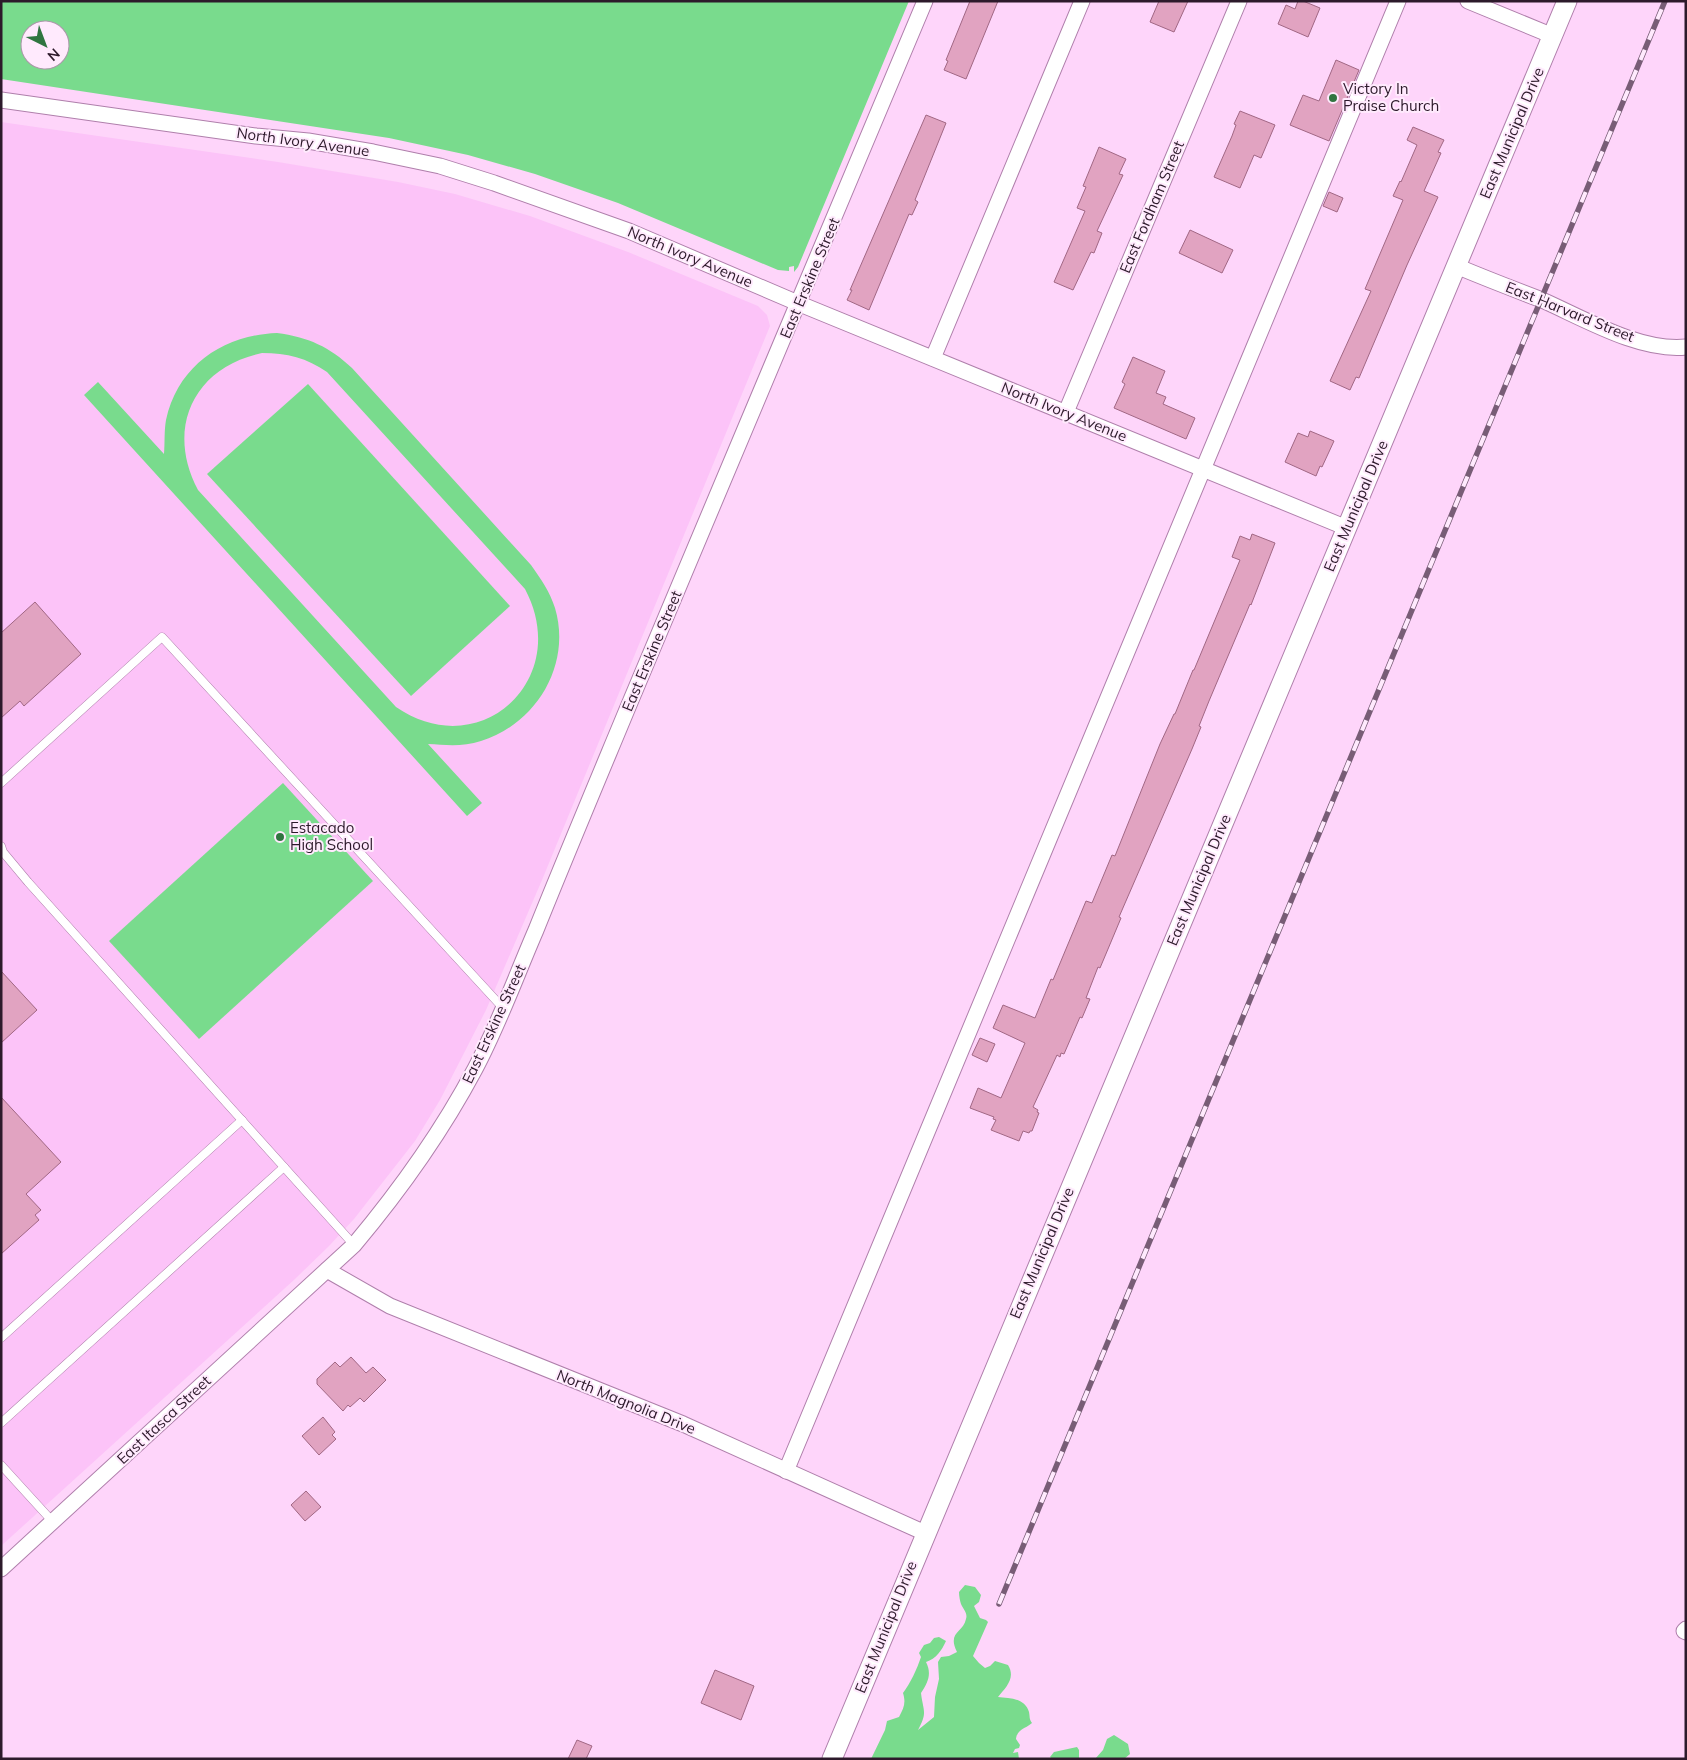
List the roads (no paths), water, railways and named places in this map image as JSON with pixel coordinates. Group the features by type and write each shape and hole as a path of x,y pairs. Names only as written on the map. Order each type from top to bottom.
{"street":[{"name":"East Erskine Street","path":"327,1270 354,1245 389,1204 424,1156 476,1066 503,1008 630,703 800,304 925,1"},
{"path":"934,358 1082,1"},
{"name":"East Fordham Street","path":"1066,412 1238,1"},
{"path":"786,1471 1398,1"},
{"path":"1468,1 1553,36"},
{"name":"East Municipal Drive","path":"832,1759 1568,1"},
{"name":"North Ivory Avenue","path":"1,100 247,135 308,141 440,166 554,203 629,231 800,304 1346,528"},
{"name":"East Harvard Street","path":"1456,266 1621,335 1654,344 1686,347"},
{"path":"1654,344 1686,358"},
{"name":"North Magnolia Drive","path":"327,1270 390,1306 683,1424 925,1533"},
{"name":"East Itasca Street","path":"1,1569 327,1270"}],"lane":[{"path":"1,783 162,637 503,1008"},
{"path":"1,846 3,852 28,882 354,1245"},
{"path":"1,1338 242,1120"},
{"path":"1,1424 284,1167"},
{"path":"1,1465 53,1522"}],"railway":[{"path":"999,1604 1665,1"}],"place":[{"name":"Victory In Praise Church","path":"1333,98"},
{"name":"Estacado High School","path":"280,837"}]}
